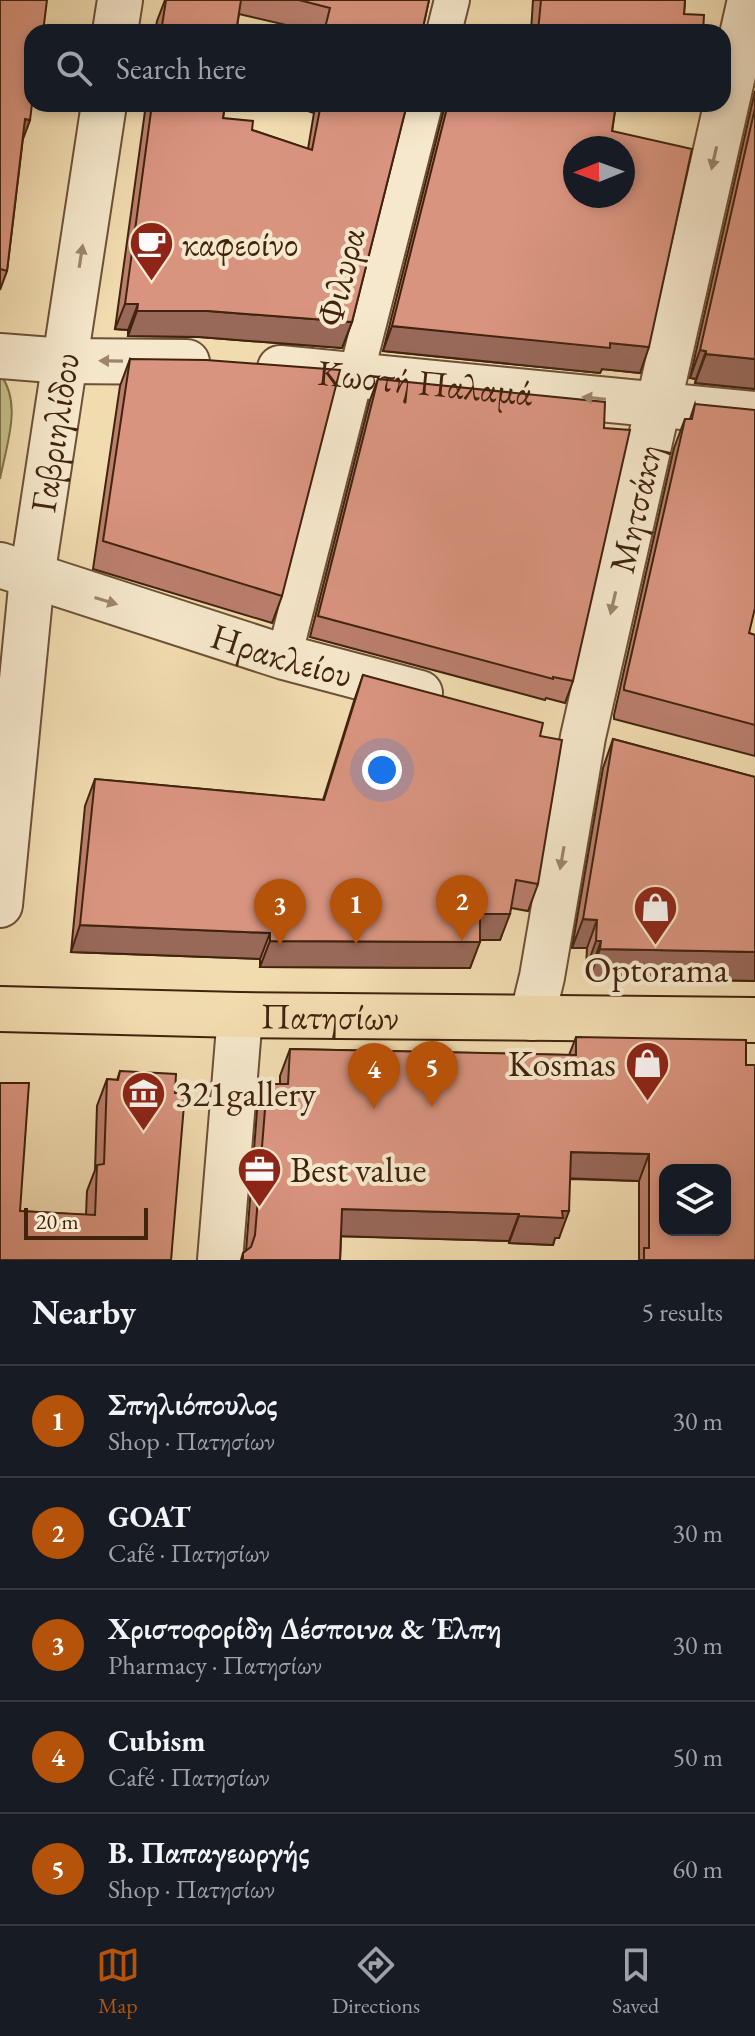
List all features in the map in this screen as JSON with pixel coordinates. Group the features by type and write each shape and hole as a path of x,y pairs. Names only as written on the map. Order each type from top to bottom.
{"main road":[{"name":"Πατησίων","path":"0,1009 240,1015 755,1020"}],"street":[{"path":"116,24 120,0"},
{"path":"446,24 452,0"},
{"name":"Μητσάκη","path":"731,83 750,0"},
{"name":"Γαβριηλίδου","path":"0,905 16,571 64,361 103,112"},
{"name":"Φιλυρα","path":"284,657 423,112"},
{"name":"Μητσάκη","path":"532,1018 542,977 563,732 657,405 724,112"},
{"name":"Κωστή Παλαμά","path":"0,356 64,361 233,365 357,374 755,414"},
{"name":"Ηρακλείου","path":"16,571 284,657 453,702"},
{"path":"563,732 626,748"},
{"path":"220,1260 240,1015"}],"shaded area":[{"path":"0,374 7,385 12,411 0,479"}],"building":[{"path":"0,0 47,0 44,24 24,24 24,112 31,112 30,120 25,119 7,271 0,269"},
{"path":"166,0 241,0 237,24 162,24"},
{"path":"299,0 429,0 424,24 326,24 330,8"},
{"path":"541,0 685,0 684,14 704,15 703,24 539,24"},
{"path":"755,108 755,359 706,354 706,351 700,350"},
{"path":"151,112 224,112 223,118 253,121 252,130 312,150 319,112 405,112 352,322 208,311 137,311 138,304 125,304"},
{"path":"446,112 615,112 612,131 634,136 563,136 563,208 635,208 635,136 692,149 649,347 610,343 610,348 392,326"},
{"path":"130,359 206,360 340,370 282,596 103,541"},
{"path":"378,379 605,402 604,428 630,430 573,681 553,679 318,616"},
{"path":"695,404 755,410 755,608 749,633 755,635 755,725 624,690 685,419 692,419"},
{"path":"363,675 543,723 540,736 562,740 538,884 516,880 510,914 480,914 480,942 270,941 270,933 80,925 95,779 324,800"},
{"path":"613,739 755,777 755,952 600,949 601,941 596,941 597,920 583,919"},
{"path":"576,1037 746,1040 746,1065 755,1065 755,1260 644,1260 644,1248 649,1248 649,1154 571,1152 569,1211 562,1211 563,1218 342,1209 340,1260 243,1260 243,1253 251,1247 255,1235 267,1084 288,1084 290,1049 576,1055"},
{"path":"120,1071 176,1074 175,1093 185,1093 171,1260 0,1260 0,1083 29,1083 20,1211 95,1215 97,1165 104,1164 107,1079 118,1080"}],"place":[{"name":"καφεοίνο","path":"151,282"},
{"name":"GOAT","path":"462,941"},
{"name":"Σπηλιόπουλος","path":"356,944"},
{"name":"Χριστοφορίδη Δέσποινα & Έλπη","path":"280,945"},
{"name":"Optorama","path":"656,946"},
{"name":"Kosmas","path":"647,1102"},
{"name":"Β. Παπαγεωργής","path":"432,1107"},
{"name":"Cubism","path":"374,1109"},
{"name":"321gallery","path":"144,1132"},
{"name":"Best value","path":"259,1208"}]}
